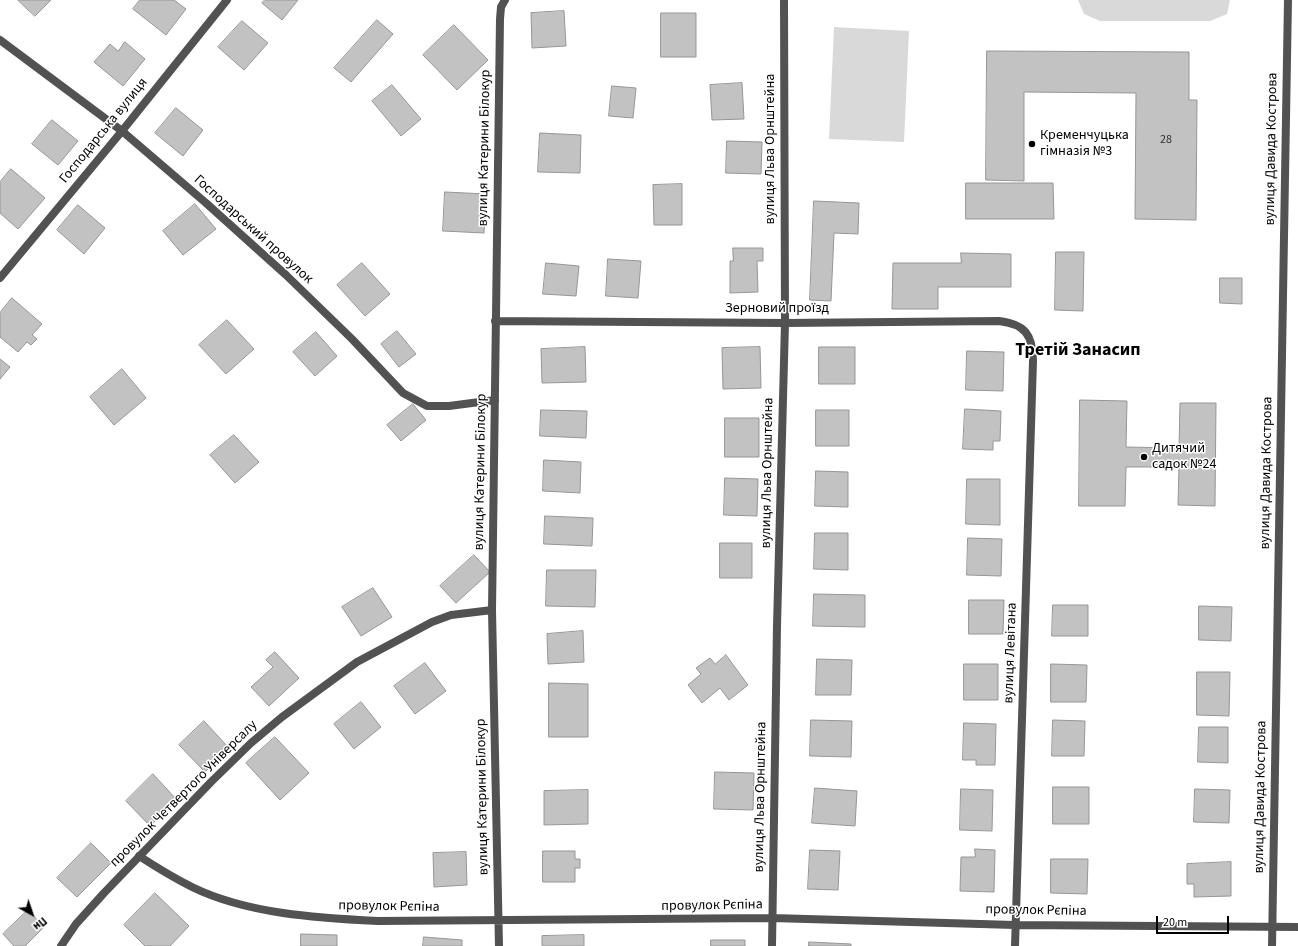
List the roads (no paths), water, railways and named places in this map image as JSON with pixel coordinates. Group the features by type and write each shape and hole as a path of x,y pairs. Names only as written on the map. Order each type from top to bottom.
{"street":[{"name":"Господарська вулиця","path":"1,273 122,131 227,0"},
{"name":"вулиця Катерини Білокур","path":"499,946 492,610 500,19 501,7 505,0"},
{"name":"вулиця Льва Орнштейна","path":"772,946 784,322 784,0"},
{"name":"вулиця Давида Кострова","path":"1272,946 1288,0"},
{"name":"Господарський провулок","path":"0,40 122,131 286,275 352,339 403,393 427,406 449,406 495,400"},
{"name":"Зерновий проїзд","path":"495,321 1008,322 1017,325 1025,331 1031,340 1033,361"},
{"name":"вулиця Левітана","path":"1015,946 1033,361"},
{"name":"провулок Четвертого Універсалу","path":"60,946 76,924 139,856 251,743 282,717 357,662 432,622 451,615 492,610"},
{"name":"провулок Рєпіна","path":"139,856 193,887 228,901 281,912 334,919 378,921 499,921 772,918 1015,925 1298,927"}],"place":[{"name":"Кременчуцька гімназія №3","path":"1032,144"},
{"name":"Дитячий садок №24","path":"1144,457"}],"district":[{"name":"Третій Занасип","path":"1078,351"}]}
